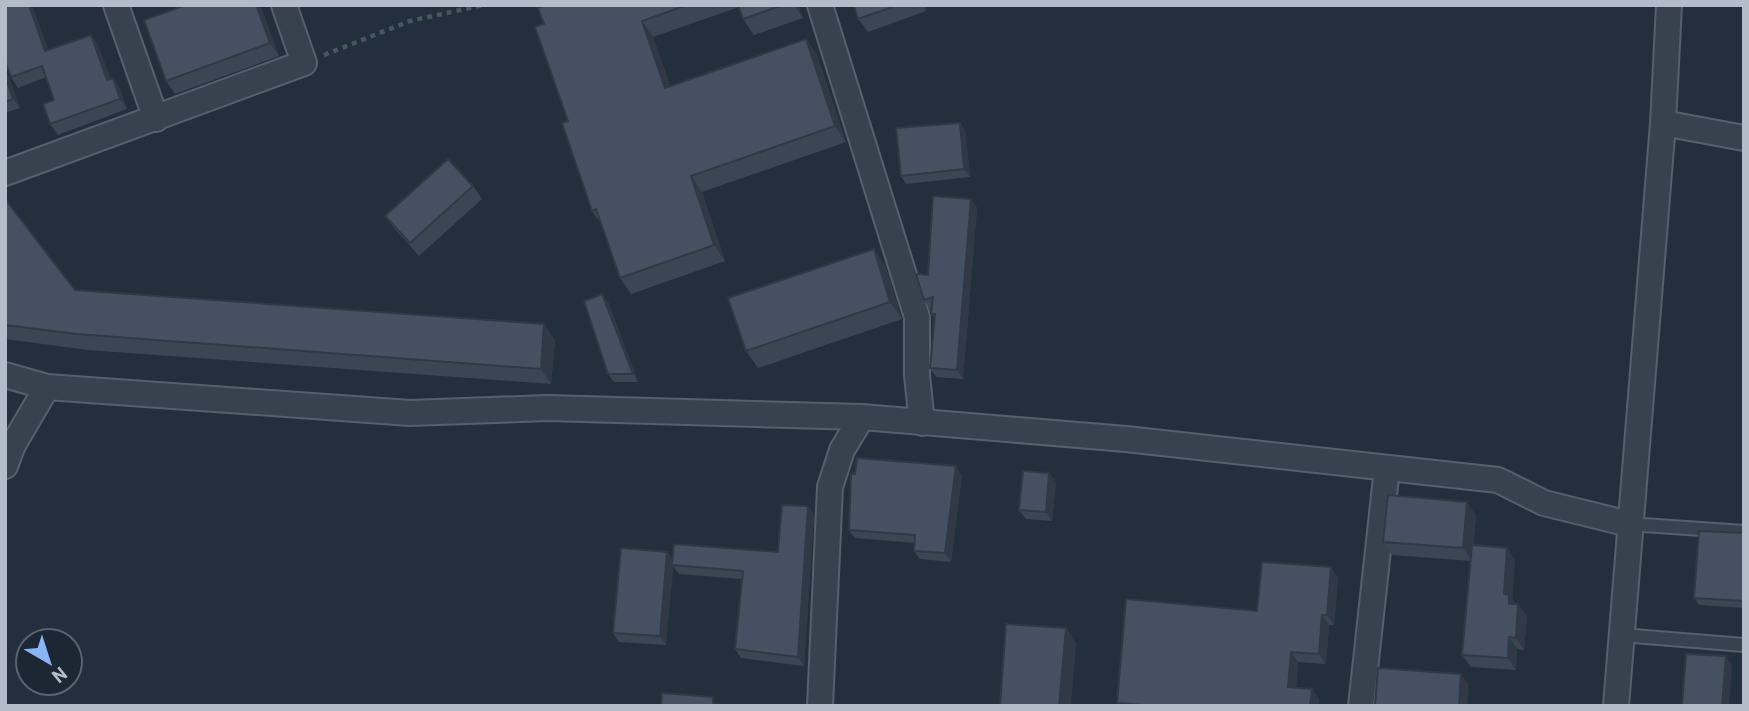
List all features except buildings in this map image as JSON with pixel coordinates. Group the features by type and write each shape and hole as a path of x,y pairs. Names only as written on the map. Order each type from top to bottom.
{"street":[{"path":"116,5 156,119"},
{"path":"5,173 303,63 284,5"},
{"path":"820,5 917,317 917,375 922,423"},
{"path":"1616,706 1663,123 1669,5"},
{"path":"1663,123 1744,138"},
{"path":"5,375 47,387 410,413 548,408 862,417 1126,439 1498,480 1544,503 1629,524"},
{"path":"5,466 13,445 47,387"},
{"path":"820,706 830,487 842,450 862,417"},
{"path":"1361,706 1387,468"}],"lane":[{"path":"1629,524 1744,532"},
{"path":"1620,635 1744,645"}],"path":[{"path":"303,63 410,21 482,5"}]}
